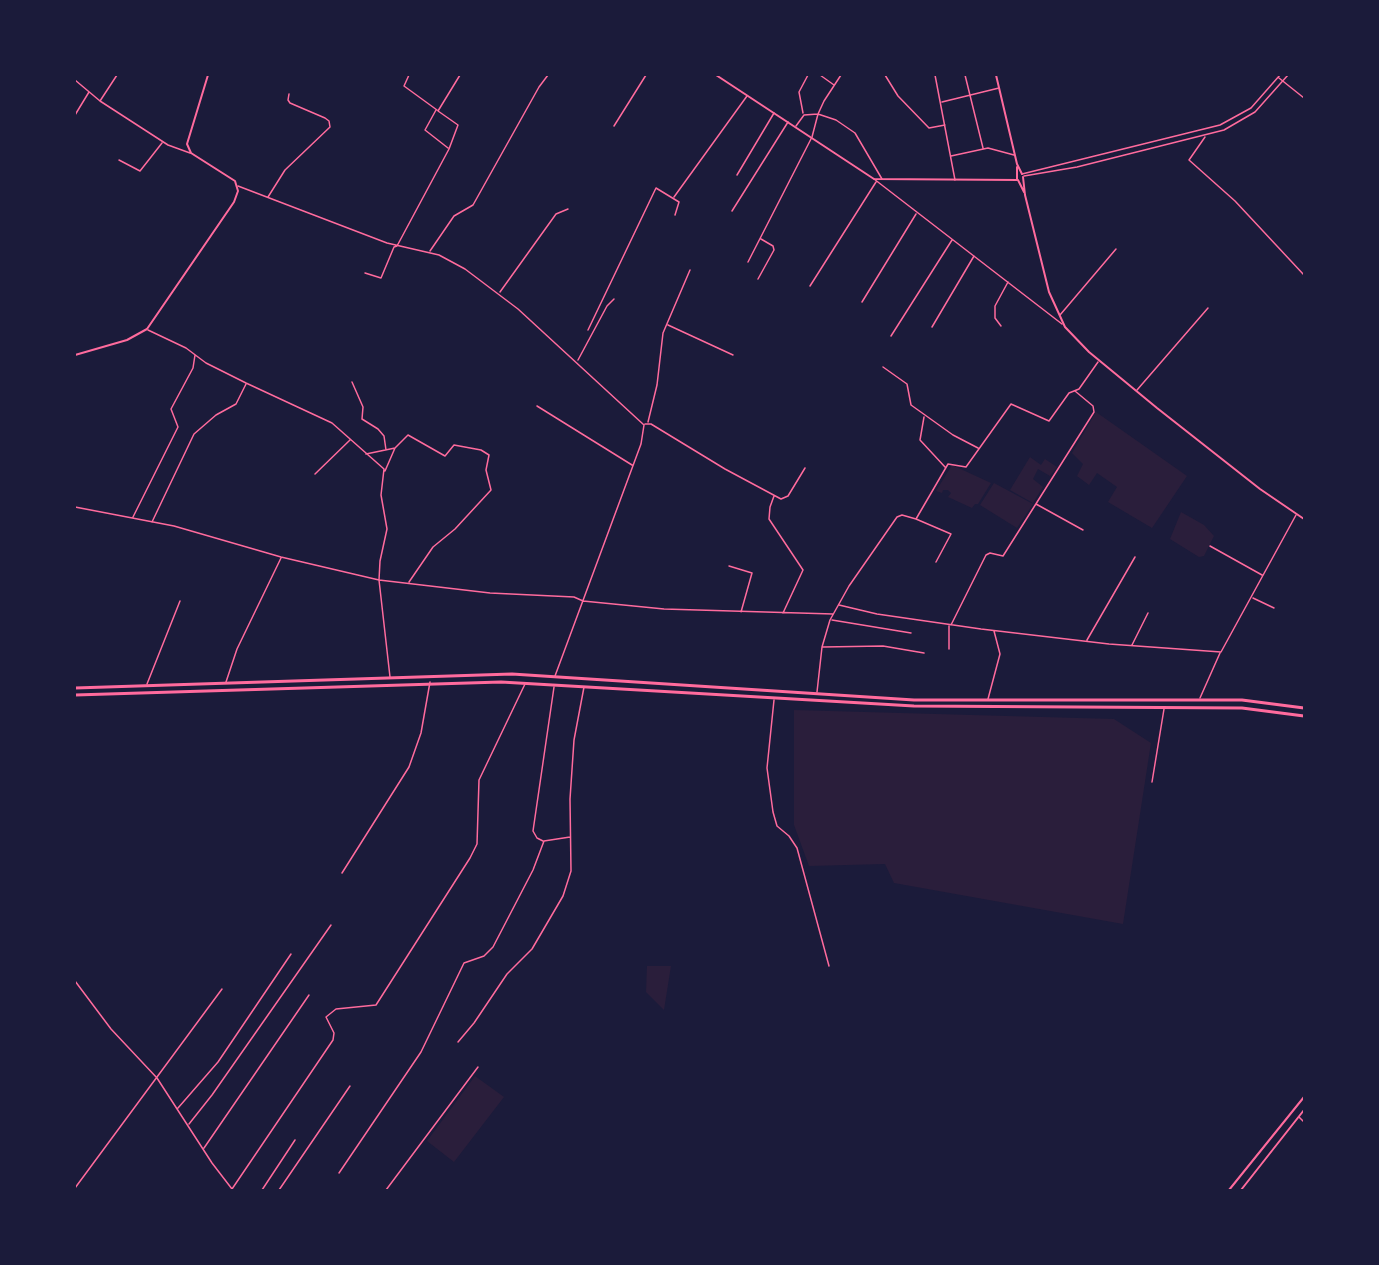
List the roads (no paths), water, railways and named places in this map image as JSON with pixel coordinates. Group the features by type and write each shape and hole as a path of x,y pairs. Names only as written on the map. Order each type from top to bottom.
{"highway":[{"path":"75,688 481,674 555,676 914,700 1199,700 1271,702 1304,707"},
{"path":"75,695 430,682 525,683 914,706 1242,708 1304,716"},
{"path":"643,682 643,690"},
{"path":"164,692 165,684"},
{"path":"1126,708 1127,700"}],"street":[{"path":"100,101 117,75"},
{"path":"191,153 187,138 208,75"},
{"path":"364,273 381,278 394,247 397,246 449,149 458,125 404,86 409,75"},
{"path":"449,149 426,131 460,75"},
{"path":"429,252 454,216 473,205 530,106 538,87 548,75"},
{"path":"614,126 646,75"},
{"path":"716,75 875,180 917,214 1009,281 1065,327 1099,361 1136,391 1260,489 1304,519"},
{"path":"796,127 804,115 799,92 808,75"},
{"path":"820,75 834,85"},
{"path":"748,262 812,137 818,114 841,75"},
{"path":"885,75 898,96 929,128 945,125"},
{"path":"935,75 955,180"},
{"path":"965,75 983,148"},
{"path":"996,75 1017,164 1017,180 1025,195"},
{"path":"1017,174 1023,176 1134,154 1205,136 1246,118 1288,75"},
{"path":"875,180 1017,180 1023,176 1220,125 1239,116 1279,76 1304,98"},
{"path":"75,80 100,101 163,142 180,152 191,153 231,177 238,186 397,246 429,252 465,269 500,293 577,361 644,425 644,436 555,676"},
{"path":"941,102 1000,88"},
{"path":"75,115 89,91"},
{"path":"267,198 285,170 330,127 329,121 325,118 290,103 289,94"},
{"path":"674,197 748,95"},
{"path":"737,175 774,113"},
{"path":"804,115 818,114 836,120 855,133 882,179"},
{"path":"732,211 788,122"},
{"path":"1205,136 1189,160 1230,196 1304,275"},
{"path":"119,160 140,171 163,142"},
{"path":"1132,147 1134,154"},
{"path":"951,156 983,148 1015,155"},
{"path":"1017,164 1023,176 1025,195 1049,292 1065,327"},
{"path":"1010,180 1017,174"},
{"path":"810,286 875,180"},
{"path":"75,355 127,340 147,329 234,202 238,186"},
{"path":"588,330 656,188 674,197 679,203 675,215"},
{"path":"500,293 556,214 568,209"},
{"path":"862,302 917,214"},
{"path":"758,279 774,248 760,238"},
{"path":"891,336 952,239"},
{"path":"1059,316 1116,249"},
{"path":"932,327 974,255"},
{"path":"648,423 657,385 662,339 690,270"},
{"path":"1001,326 995,318 995,306 1009,281"},
{"path":"577,361 607,306 614,299"},
{"path":"1136,391 1208,308"},
{"path":"667,324 733,355"},
{"path":"147,329 246,383 332,423 385,471"},
{"path":"133,518 178,428 171,409 193,368 195,354"},
{"path":"916,519 945,467 950,463 966,467 1011,404 1049,421 1070,393 1079,389 1099,361"},
{"path":"883,367 906,384 910,403 960,439 978,448"},
{"path":"352,382 363,407 362,419 384,436 386,451"},
{"path":"152,522 194,434 216,415 236,404 246,383"},
{"path":"949,649 950,625 986,555 990,553 1003,556 1094,412 1093,406 1075,390"},
{"path":"537,406 633,466"},
{"path":"925,415 920,440 945,467"},
{"path":"644,425 648,423"},
{"path":"648,423 775,495 786,498 805,468"},
{"path":"390,678 379,580 380,561 387,529 381,495 385,471 395,448 405,436 410,436 445,456 456,445 483,451 489,459 486,470 492,486 489,494 455,529 433,547 409,583"},
{"path":"315,474 350,439"},
{"path":"366,454 395,448"},
{"path":"775,495 770,507 769,519 803,570 782,614"},
{"path":"1035,503 1083,530"},
{"path":"75,507 152,522 281,557 379,580 490,593 574,597 583,601 740,613 832,614"},
{"path":"1199,700 1221,652 1296,514"},
{"path":"817,693 822,647 832,614 897,517 902,515 916,519 951,534 936,562"},
{"path":"1210,546 1263,576"},
{"path":"226,683 237,649 281,557"},
{"path":"1087,641 1135,557"},
{"path":"729,566 752,573 740,613"},
{"path":"1252,598 1274,608"},
{"path":"147,685 180,601"},
{"path":"839,605 994,631 1131,646 1221,652"},
{"path":"1131,646 1148,613"},
{"path":"830,620 911,633"},
{"path":"988,700 1000,654 994,631"},
{"path":"822,647 883,646 924,653"},
{"path":"342,873 409,767 421,733 430,682"},
{"path":"75,981 111,1029 157,1078 232,1190 333,1040 334,1033 326,1017 336,1009 376,1005 470,858 477,844 479,780 525,683"},
{"path":"554,685 533,831 537,838 544,841 570,837"},
{"path":"458,1042 474,1023 507,974 532,950 555,914 570,878 573,746 584,686"},
{"path":"774,699 767,768 773,812 777,826 789,836 797,848 829,966"},
{"path":"1152,782 1164,708"},
{"path":"339,1173 421,1052 464,963 484,956 493,947 533,870 544,841"},
{"path":"187,1125 212,1095 331,924"},
{"path":"177,1110 218,1062 291,954"},
{"path":"75,1188 222,989"},
{"path":"203,1149 309,996"},
{"path":"386,1190 478,1067"},
{"path":"279,1190 350,1086"},
{"path":"1229,1190 1304,1097"},
{"path":"1241,1190 1304,1110"},
{"path":"1299,1117 1304,1122"},
{"path":"262,1190 295,1140"}]}
